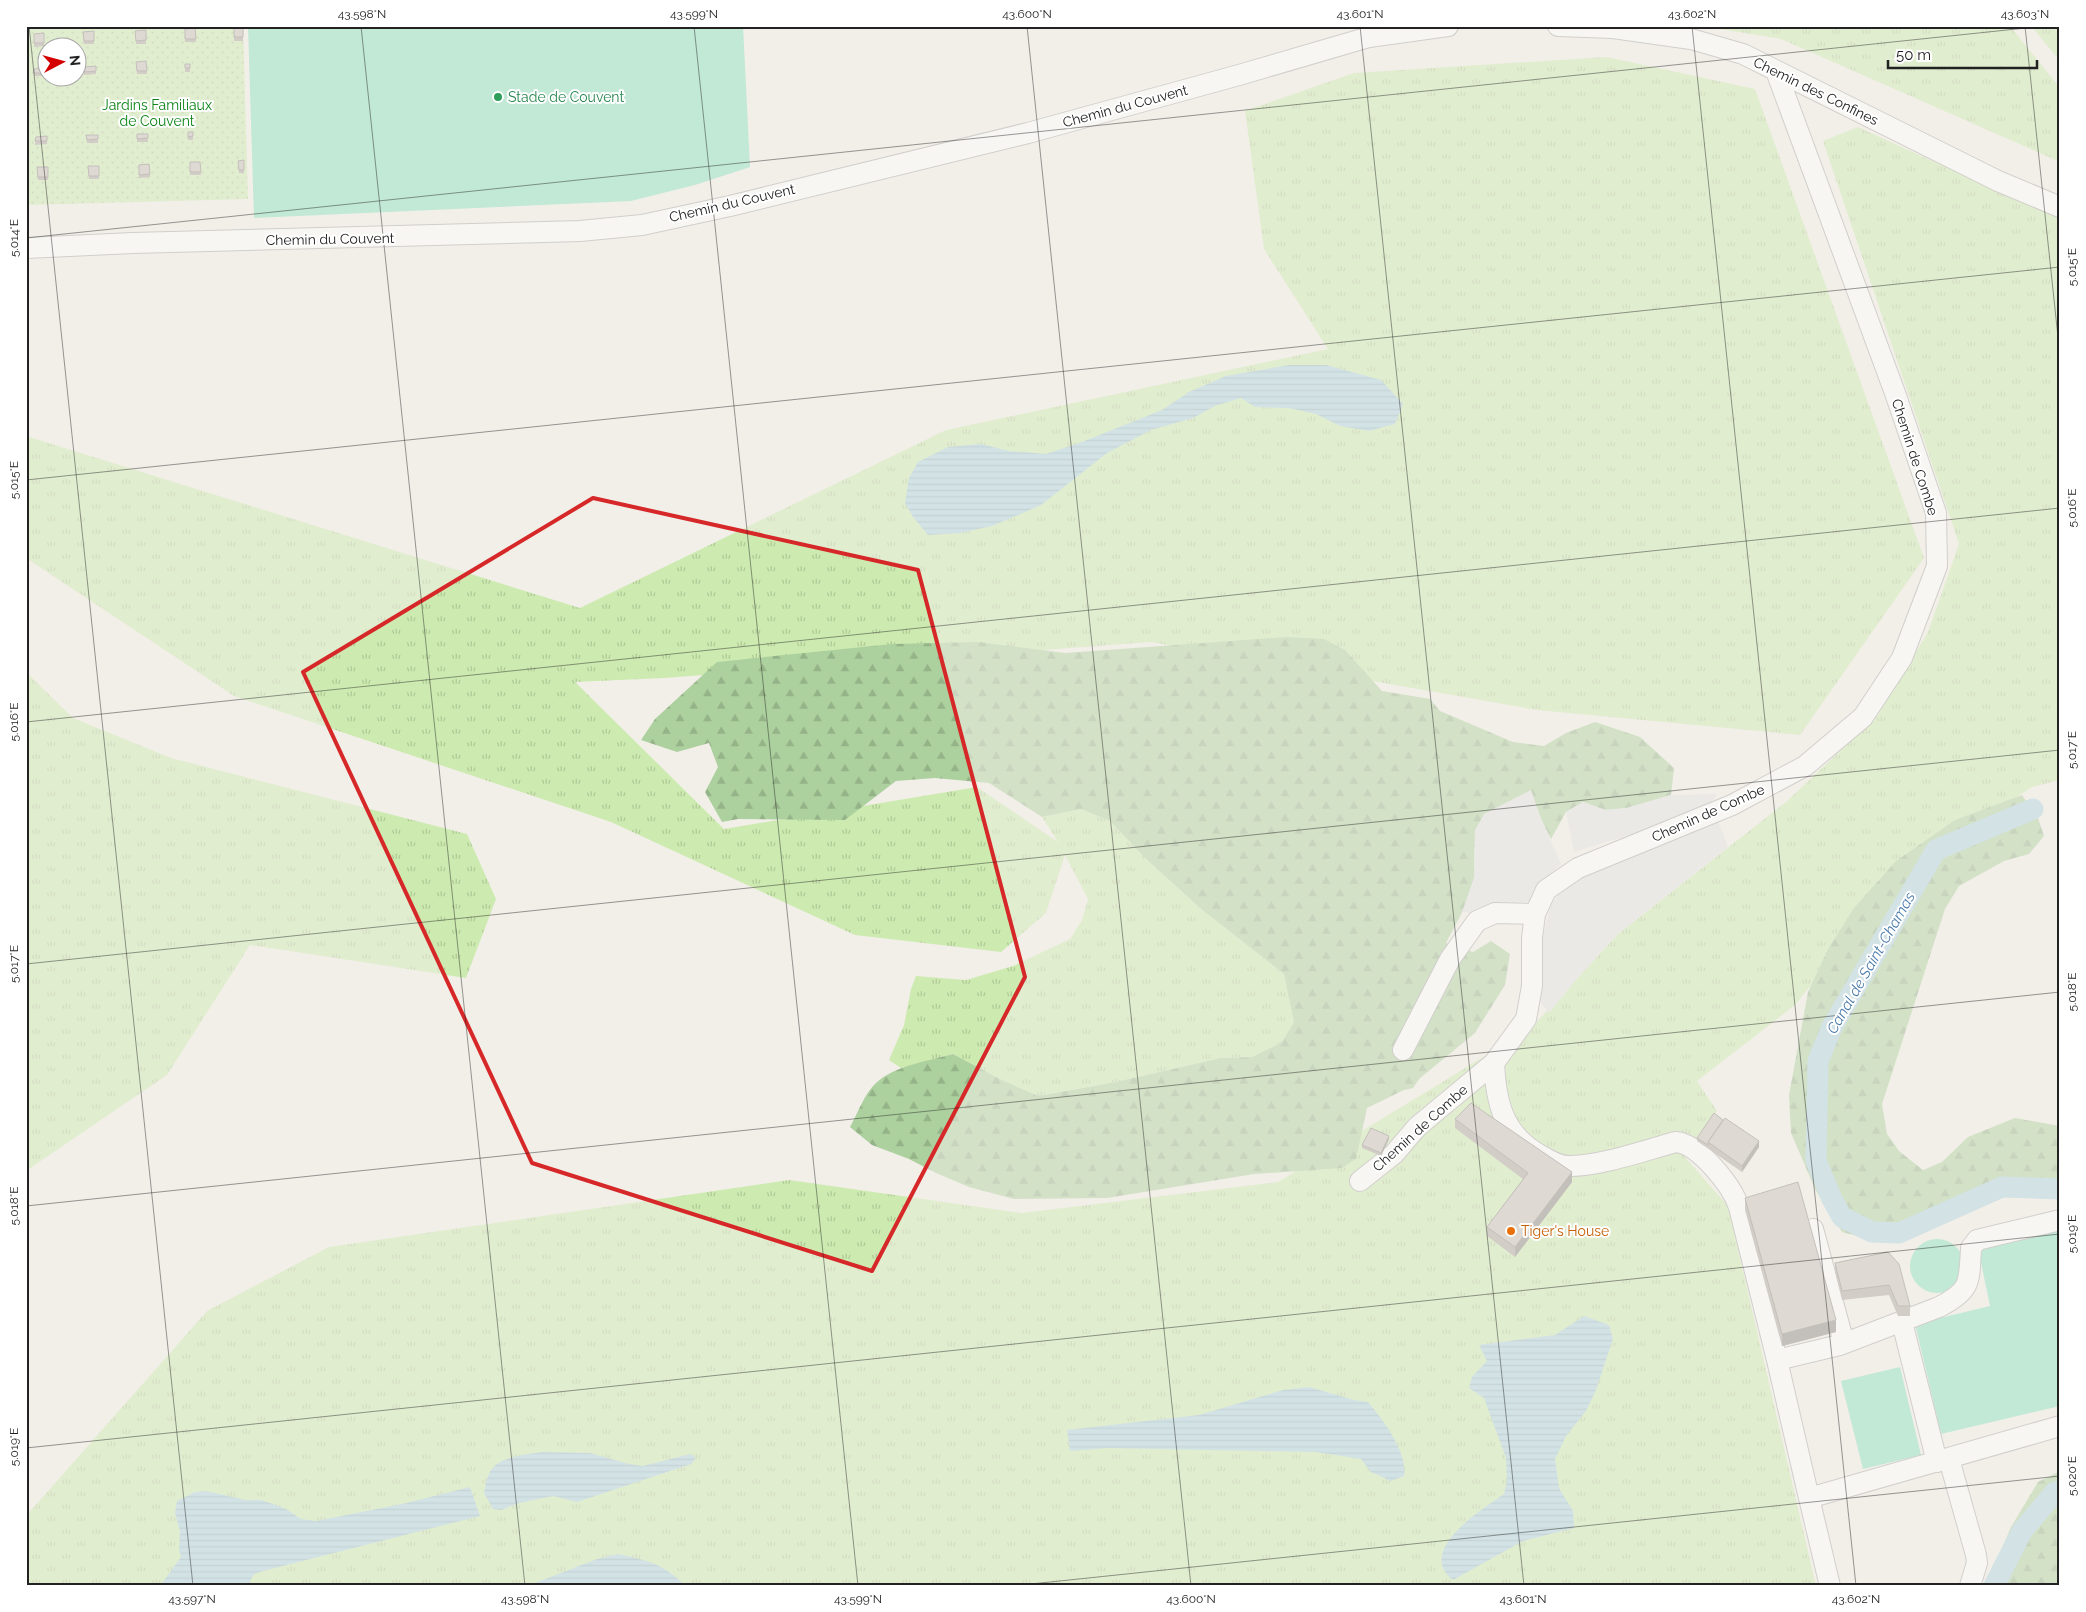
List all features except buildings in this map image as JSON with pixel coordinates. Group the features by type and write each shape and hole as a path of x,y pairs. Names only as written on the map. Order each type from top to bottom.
{"street":[{"path":"1415,29 1448,26"},
{"name":"Chemin des Confines","path":"1558,26 1613,28 1691,39 1742,54 1998,181 2060,207"},
{"name":"Chemin du Couvent","path":"26,248 580,231 642,224 730,206 1028,133 1239,76 1369,37 1415,29"},
{"name":"Chemin de Combe","path":"1360,1181 1394,1154 1417,1127 1494,1062 1526,1019 1532,986 1532,938 1535,914 1546,890 1578,868 1732,806 1805,766 1863,717 1902,658 1937,566 1936,513 1895,393 1776,71"},
{"path":"1403,1050 1450,959 1477,921 1495,913 1535,914"},
{"path":"1494,1062 1496,1091 1501,1112 1508,1126 1535,1153 1569,1167 1676,1142 1691,1146 1729,1185 1739,1207 1830,1586"},
{"path":"1777,1360 1844,1343 1940,1307 1954,1300 1964,1291 1969,1279 1971,1248 1977,1240 2060,1220"},
{"path":"1813,1229 1844,1343"},
{"path":"1902,1322 1943,1460 1976,1554 1977,1563 1970,1586"},
{"path":"1809,1498 2060,1426"}],"highlighted area":[{"path":"593,498 918,570 1025,977 872,1271 532,1163 303,672"}],"green space":[{"name":"Jardins Familiaux de Couvent","path":"26,26 243,26 248,199 26,205"},
{"name":"Stade de Couvent","path":"248,26 743,26 750,167 695,185 631,201 254,218"},
{"path":"1702,26 2010,26 2060,88 2060,162 1781,39"},
{"path":"2031,26 2060,26 2060,61"},
{"path":"1607,57 1755,89 1924,558 1800,735 1537,710 1151,642 664,678 575,682 724,829 977,787 1058,842 1042,817 1081,809 1110,821 1145,858 1201,909 1284,974 1295,1022 1282,1042 1252,1057 1221,1058 1111,1083 1038,1096 1000,1079 953,1054 901,1068 889,1060 904,1025 911,989 916,976 966,980 1013,966 1070,939 1082,920 1088,899 1065,855 1046,913 1001,952 855,935 611,822 234,696 26,558 26,436 580,608 946,430 1328,349 1264,249 1245,111 1354,73"},
{"path":"1858,127 2060,219 2060,780 2032,787 1902,872 1795,1005 1697,1081 1717,1111 1684,1156 1728,1206 1816,1586 26,1586 26,1516 207,1311 329,1247 789,1180 1022,1213 1278,1182 1531,1028 1618,934 1786,802 1878,715 1928,632 1959,544 1823,141"},
{"path":"1286,637 1324,639 1345,650 1382,691 1430,699 1440,711 1513,742 1544,746 1566,733 1595,722 1640,737 1674,768 1671,795 1627,808 1605,810 1583,802 1566,812 1551,839 1541,819 1531,791 1475,830 1474,878 1465,907 1446,943 1473,952 1491,941 1510,954 1505,985 1475,1033 1419,1079 1413,1088 1404,1090 1367,1108 1356,1159 1342,1168 1254,1174 1107,1198 1014,1199 969,1187 909,1159 872,1145 850,1127 868,1093 884,1077 913,1064 953,1054 1000,1079 1038,1096 1111,1083 1221,1058 1252,1057 1282,1042 1294,1022 1284,974 1201,909 1145,858 1110,821 1081,809 1042,817 989,783 935,778 896,781 845,820 738,819 722,822 705,792 718,767 709,743 677,752 641,740 655,719 717,662 892,644 978,642 1065,653"},
{"path":"26,672 73,718 171,758 467,834 496,899 466,978 250,945 167,1075 26,1171"},
{"path":"2022,795 2038,818 2044,836 2029,854 2004,861 1959,886 1945,909 1882,1104 1887,1134 1899,1151 1923,1170 1942,1162 1968,1137 2015,1118 2060,1126 2060,1181 2000,1182 1891,1241 1873,1240 1842,1232 1816,1191 1791,1133 1789,1095 1808,992 1828,949 1854,908 1896,861 1955,820"},
{"path":"2060,1229 2060,1406 1941,1434 1915,1324 1990,1306 1978,1248"},
{"path":"1932,1239 1942,1239 1952,1243 1960,1251 1964,1266 1960,1281 1952,1289 1942,1293 1932,1293 1922,1289 1914,1281 1910,1271 1910,1261 1914,1251 1922,1243"},
{"path":"1900,1367 1921,1455 1863,1469 1841,1381"},
{"path":"2060,1471 2060,1586 1986,1586 2011,1527 2038,1482"}],"shaded area":[{"path":"1531,790 1541,819 1561,864 1542,882 1535,902 1510,902 1496,904 1471,913 1462,912 1474,878 1475,830 1484,814"},
{"path":"1717,794 1711,803 1649,829 1574,852 1566,812 1583,802 1605,810 1627,808 1671,795"},
{"path":"1715,813 1728,847 1618,934 1579,976 1549,1013 1541,1003 1535,1001 1539,955 1551,904 1567,884"}],"water":[{"path":"1289,365 1326,365 1381,380 1403,404 1395,424 1369,431 1340,426 1316,414 1289,408 1255,407 1241,398 1215,406 1193,418 1151,430 1107,453 1041,505 992,526 960,533 928,535 913,517 905,503 909,478 918,462 948,447 981,444 1009,451 1046,454 1082,442 1162,410 1189,392 1226,376"},
{"path":"1584,1316 1609,1325 1613,1339 1596,1390 1586,1411 1566,1436 1555,1459 1559,1488 1573,1511 1574,1528 1523,1541 1453,1580 1443,1569 1442,1557 1446,1544 1468,1521 1504,1494 1507,1481 1506,1458 1484,1398 1469,1388 1472,1377 1487,1361 1479,1345 1555,1335"},
{"path":"1309,1387 1354,1400 1368,1402 1387,1427 1398,1447 1402,1457 1404,1476 1391,1481 1371,1472 1361,1459 1316,1452 1108,1448 1070,1451 1067,1430 1199,1415 1283,1390"},
{"path":"542,1452 590,1453 643,1466 690,1454 696,1458 691,1464 577,1502 553,1496 519,1503 501,1510 493,1509 484,1493 487,1479 493,1468 498,1463 512,1457"},
{"path":"470,1487 480,1516 263,1571 253,1575 248,1586 160,1586 181,1557 179,1550 180,1531 175,1513 177,1501 195,1492 206,1491 246,1500 261,1500 286,1509 301,1519 316,1521 402,1504"},
{"path":"618,1554 654,1564 670,1573 685,1586 527,1586 597,1559"}],"waterway":[{"name":"Canal de Saint-Chamas","path":"2033,809 1936,850 1832,1027 1818,1061 1816,1161 1842,1217 1872,1232 1899,1233 2002,1187 2060,1189"},
{"name":"Canal de Saint-Chamas","path":"1994,1586 2022,1531 2055,1492 2060,1491"}],"place":[{"name":"Stade de Couvent","path":"498,97"},
{"name":"Tiger's House","path":"1511,1231"}]}
